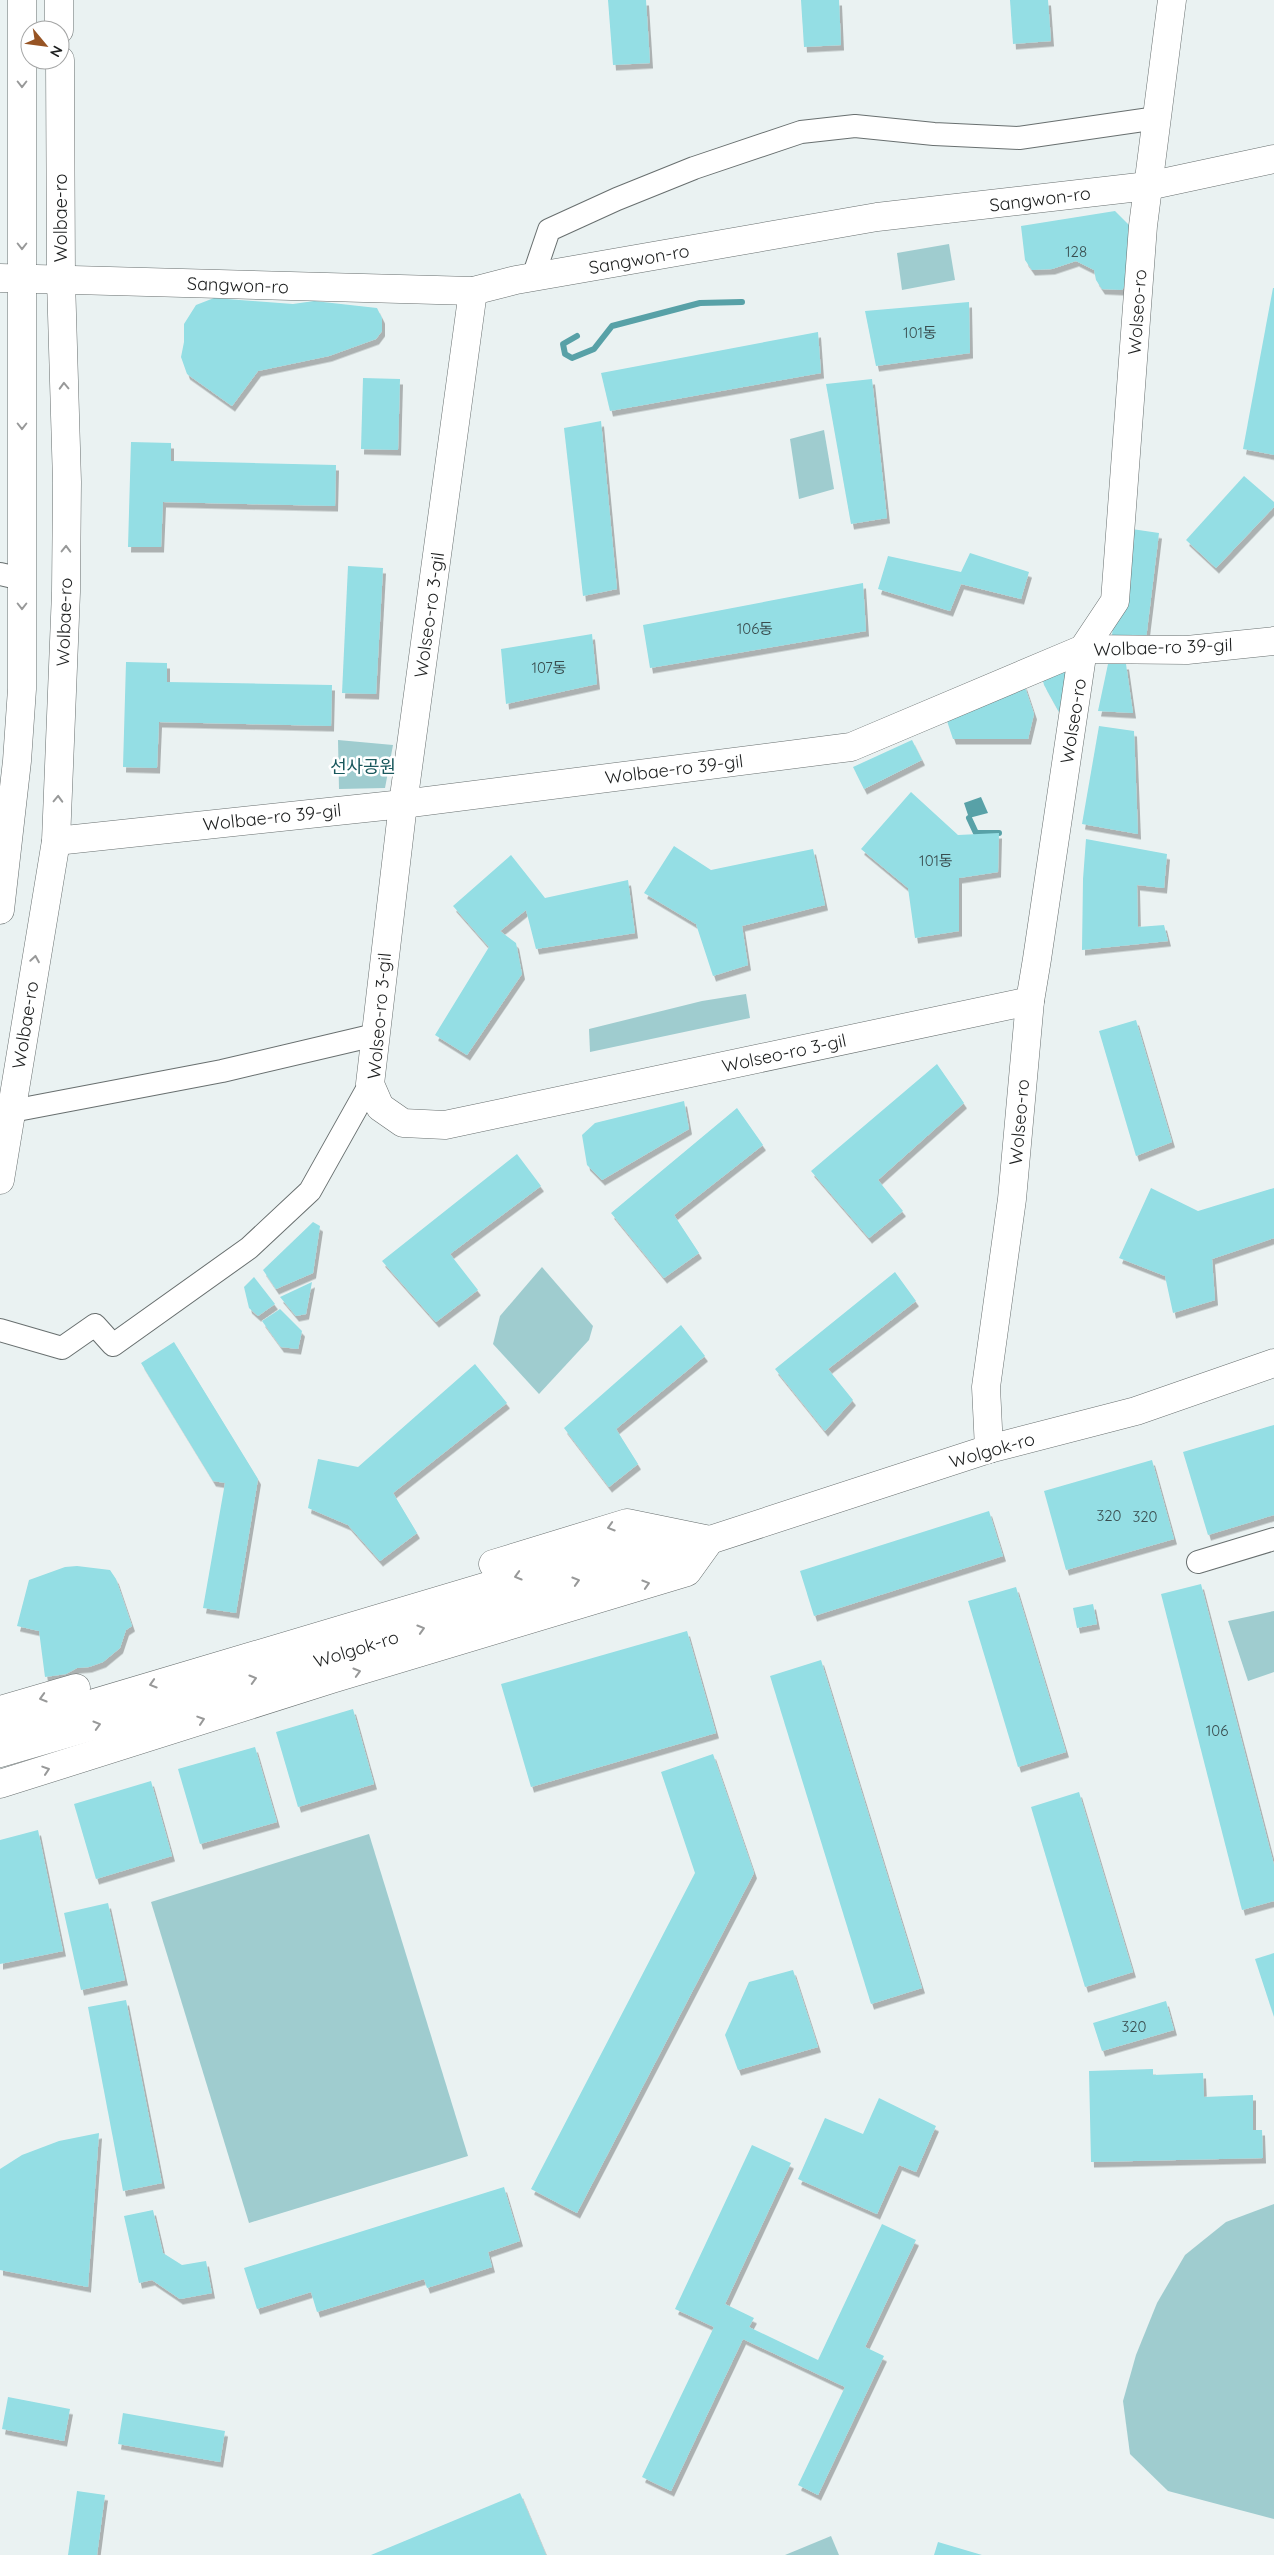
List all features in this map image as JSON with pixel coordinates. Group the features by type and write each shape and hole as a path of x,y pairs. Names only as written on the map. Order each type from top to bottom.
{"street":[{"path":"0,910 8,762 22,689 11,577 11,278 22,0"},
{"path":"59,0 60,20"},
{"name":"Wolseo-ro","path":"989,1449 986,1387 1012,1199 1030,1001 1084,649 1115,601 1143,226 1172,0"},
{"name":"Wolbae-ro","path":"0,1180 56,842 66,592 67,502 61,280 60,70"},
{"path":"534,277 549,230 617,199 694,168 801,132 855,126 934,134 1019,138 1157,118"},
{"name":"Sangwon-ro","path":"11,278 473,292 534,277 877,217 1148,186 1274,159"},
{"name":"Wolseo-ro 3-gil","path":"473,292 403,804 375,1035 370,1084 380,1107 404,1123 445,1125 1030,1001"},
{"name":"Wolbae-ro 39-gil","path":"56,842 403,804 851,746 1084,649 1187,650 1274,641"},
{"path":"12,1111 222,1071 375,1035"},
{"path":"0,1330 62,1348 95,1325 113,1345 249,1248 310,1191 370,1084"},
{"name":"Wolgok-ro","path":"0,1753 636,1542 710,1540 989,1449 1136,1411 1274,1363"},
{"path":"0,1710 258,1636 626,1523 710,1540 687,1572 332,1679 0,1784"},
{"path":"1198,1562 1274,1539"},
{"name":"Wolgok-ro","path":"0,1731 337,1642"}],"green space":[{"path":"949,244 955,280 902,290 897,253"},
{"path":"824,430 834,489 799,499 790,439"},
{"name":"선사공원","path":"338,740 393,745 385,788 339,789"},
{"path":"746,994 750,1018 590,1052 589,1029 702,1001"},
{"path":"542,1267 593,1326 589,1340 539,1394 493,1344 500,1316"},
{"path":"1274,1611 1274,1672 1248,1681 1228,1621"},
{"path":"369,1834 468,2156 249,2223 151,1902"},
{"path":"1274,2204 1274,2519 1168,2491 1130,2454 1123,2401 1136,2355 1157,2303 1185,2255 1226,2222"},
{"path":"831,2536 839,2555 785,2555"}],"shaded area":[{"path":"981,797 988,813 969,818 964,803"}],"building":[{"path":"608,0 646,0 650,63 613,65"},
{"path":"801,0 839,0 841,45 804,47"},
{"path":"1010,0 1048,0 1051,41 1013,44"},
{"path":"1115,211 1132,228 1127,283 1122,290 1102,289 1096,280 1094,270 1076,261 1052,269 1032,270 1025,260 1021,226"},
{"path":"1274,288 1274,455 1243,449"},
{"path":"214,298 293,304 314,301 377,308 382,318 382,331 376,339 329,356 258,371 232,406 187,374 181,357 184,342 184,324 196,305"},
{"path":"969,302 970,353 876,366 865,311"},
{"path":"818,332 821,373 610,411 601,373"},
{"path":"363,378 400,379 398,450 361,449"},
{"path":"872,379 887,518 851,524 826,384"},
{"path":"601,421 617,589 583,596 564,428"},
{"path":"131,442 171,443 171,461 336,465 335,506 163,502 161,547 128,547"},
{"path":"1244,476 1274,502 1274,507 1216,568 1186,540"},
{"path":"1125,528 1159,533 1146,639 1112,636 1118,569"},
{"path":"970,553 1029,572 1021,599 961,584 950,611 878,589 888,556 961,572"},
{"path":"348,566 383,568 376,694 342,693"},
{"path":"863,583 866,631 650,668 643,625"},
{"path":"592,634 597,684 506,704 501,649"},
{"path":"126,662 167,663 167,682 332,685 331,726 159,722 157,768 123,767"},
{"path":"1071,663 1065,723 1044,685 1042,677"},
{"path":"1108,664 1126,664 1133,713 1098,711"},
{"path":"1024,684 1034,714 1028,739 953,739 945,715"},
{"path":"1099,726 1134,731 1138,834 1082,824"},
{"path":"912,740 922,760 864,789 853,767"},
{"path":"911,792 958,835 999,833 998,872 959,878 959,931 915,938 908,888 861,849"},
{"path":"1086,839 1167,854 1164,888 1137,885 1138,927 1164,925 1168,941 1082,950 1083,879"},
{"path":"674,846 711,870 813,849 825,905 742,926 748,965 713,976 696,924 644,893"},
{"path":"511,855 545,898 628,880 635,933 536,949 526,910 500,931 516,943 522,974 467,1055 435,1035 489,947 453,906"},
{"path":"1136,1020 1172,1142 1136,1156 1099,1031"},
{"path":"937,1064 964,1103 878,1180 903,1211 869,1238 811,1171"},
{"path":"684,1101 689,1129 602,1180 587,1165 582,1135 595,1123"},
{"path":"737,1108 763,1145 674,1215 699,1253 664,1278 611,1213"},
{"path":"517,1154 541,1186 450,1254 478,1290 436,1322 382,1261"},
{"path":"1151,1188 1198,1211 1274,1188 1274,1238 1212,1259 1215,1300 1173,1313 1165,1276 1119,1258"},
{"path":"313,1222 320,1226 313,1273 276,1289 263,1270"},
{"path":"895,1272 916,1301 828,1369 853,1400 825,1431 775,1369"},
{"path":"254,1277 275,1304 258,1316 249,1308 244,1287"},
{"path":"312,1282 306,1314 296,1316 280,1297"},
{"path":"280,1309 302,1331 298,1349 281,1347 262,1321"},
{"path":"681,1325 705,1356 616,1429 638,1464 609,1487 564,1428"},
{"path":"174,1342 258,1479 236,1613 203,1608 225,1483 213,1481 141,1363"},
{"path":"475,1364 507,1403 393,1493 417,1533 380,1561 348,1525 308,1508 318,1459 358,1467"},
{"path":"1274,1425 1274,1515 1208,1535 1183,1452"},
{"path":"1152,1460 1174,1539 1066,1570 1044,1491"},
{"path":"989,1511 1003,1556 814,1616 800,1571"},
{"path":"77,1566 110,1570 116,1579 132,1626 126,1630 120,1648 103,1662 89,1667 77,1668 66,1674 45,1677 39,1631 17,1626 29,1580 65,1567"},
{"path":"1201,1584 1274,1865 1274,1901 1242,1910 1161,1594"},
{"path":"1016,1587 1066,1752 1018,1767 968,1601"},
{"path":"1093,1604 1097,1624 1077,1628 1073,1608"},
{"path":"687,1631 716,1733 531,1787 501,1684"},
{"path":"821,1660 922,1988 871,2004 770,1676"},
{"path":"353,1709 374,1784 298,1807 276,1732"},
{"path":"255,1747 277,1822 200,1844 178,1769"},
{"path":"713,1754 754,1873 577,2213 531,2189 695,1873 661,1772"},
{"path":"151,1781 172,1856 96,1879 74,1804"},
{"path":"1079,1792 1133,1972 1085,1987 1031,1807"},
{"path":"38,1830 63,1951 0,1964 0,1840"},
{"path":"108,1903 125,1980 81,1990 64,1913"},
{"path":"1274,1953 1274,2017 1255,1959"},
{"path":"793,1970 818,2047 738,2070 725,2035 749,1982"},
{"path":"126,2000 162,2183 123,2191 88,2007"},
{"path":"1166,2001 1174,2030 1102,2051 1093,2023"},
{"path":"1153,2069 1153,2075 1203,2073 1204,2097 1253,2095 1253,2130 1262,2130 1263,2158 1091,2162 1089,2071"},
{"path":"879,2098 936,2126 916,2172 899,2165 877,2214 798,2179 825,2118 863,2134"},
{"path":"99,2133 88,2287 0,2270 0,2169 22,2155 59,2141"},
{"path":"752,2145 791,2163 725,2304 754,2318 749,2327 818,2360 882,2224 916,2240 865,2347 884,2356 818,2495 798,2485 845,2387 743,2339 671,2491 642,2477 714,2327 675,2309"},
{"path":"504,2187 520,2241 488,2252 492,2267 427,2288 424,2279 317,2312 311,2292 257,2309 244,2268"},
{"path":"153,2210 163,2253 182,2265 206,2261 212,2293 180,2299 152,2280 139,2283 124,2216"},
{"path":"8,2397 70,2409 64,2441 2,2429"},
{"path":"123,2413 225,2431 220,2462 118,2444"},
{"path":"77,2491 105,2495 97,2555 68,2555"},
{"path":"520,2493 546,2555 371,2555"},
{"path":"938,2542 982,2555 934,2555"}],"waterway":[{"path":"577,336 563,344 565,354 572,358 594,349 612,326 700,303 742,302"},
{"path":"969,818 976,833 999,833"}]}
